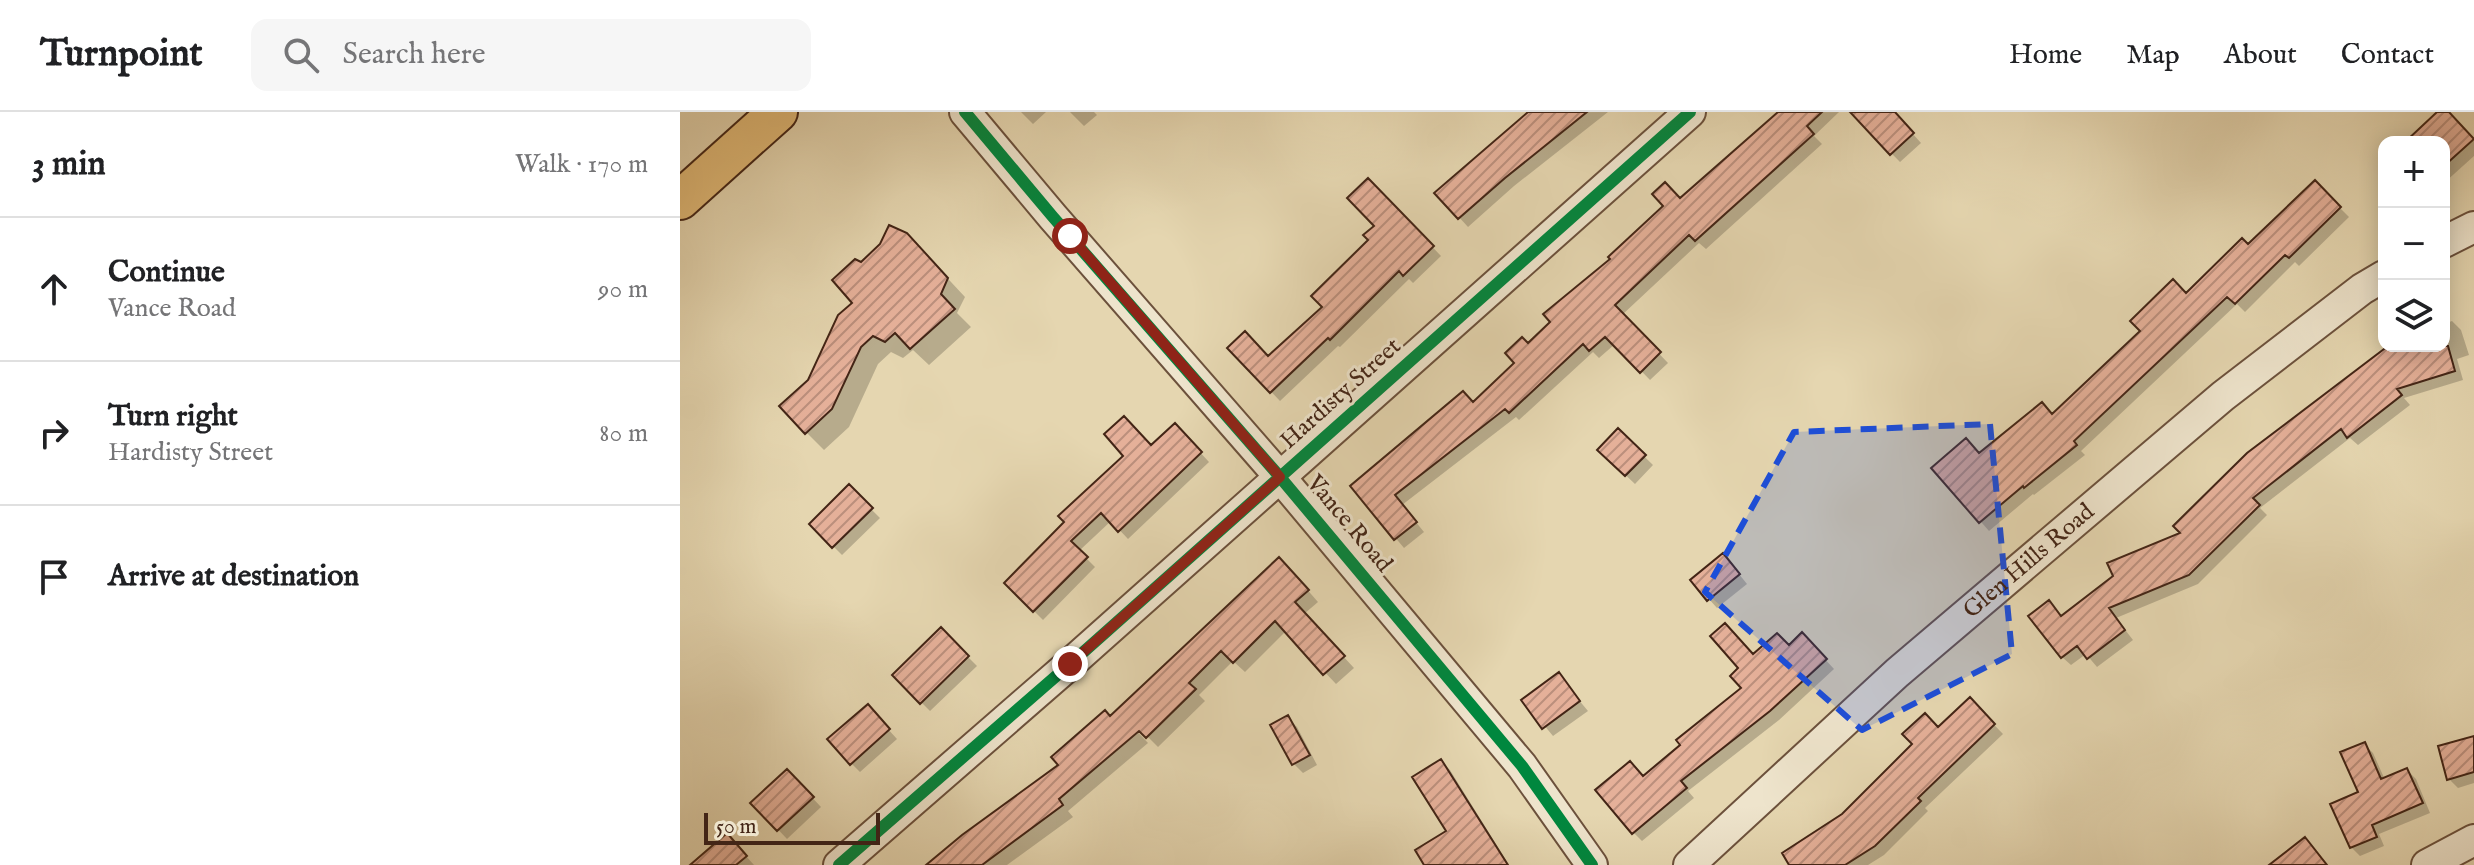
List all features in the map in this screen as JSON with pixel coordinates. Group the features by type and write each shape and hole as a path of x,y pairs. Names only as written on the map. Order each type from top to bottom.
{"main road":[{"path":"680,200 778,112"}],"street":[{"name":"Vance Road","path":"965,112 1280,477 1522,766 1592,865"},
{"name":"Hardisty Street","path":"839,865 1070,664 1690,112"},
{"path":"2450,239 2474,227"},
{"name":"Glen Hills Road","path":"1689,865 1897,673 2199,417 2378,280"},
{"path":"2427,865 2474,840"}],"highlighted area":[{"path":"1990,424 2012,654 1862,730 1705,592 1794,432"}],"building":[{"path":"1528,112 1587,112 1458,219 1434,193"},
{"path":"1778,112 1822,112 1807,126 1814,134 1695,241 1689,235 1615,305 1661,352 1640,373 1605,337 1589,351 1583,344 1509,413 1505,409 1395,495 1417,522 1394,540 1350,486 1463,391 1473,402 1514,363 1505,353 1522,337 1528,343 1550,322 1543,314 1610,259 1608,257 1663,206 1652,194 1665,182 1680,198"},
{"path":"1850,112 1895,112 1914,133 1890,155"},
{"path":"2437,112 2449,112 2474,139 2450,161 2450,136 2411,136"},
{"path":"1368,178 1434,246 1403,276 1399,271 1330,340 1328,338 1270,393 1227,348 1245,331 1268,356 1322,307 1311,296 1368,240 1363,235 1374,226 1347,198"},
{"path":"2315,180 2341,207 2289,258 2285,255 2235,304 2227,297 2074,441 2077,445 1979,523 1931,468 1966,438 1979,453 2042,402 2052,414 2140,331 2130,321 2173,279 2186,293 2242,238 2248,244"},
{"path":"889,225 907,233 948,278 941,294 955,309 910,349 895,333 885,342 873,336 861,347 832,409 805,434 779,406 808,380 838,315 852,303 832,280 855,259 861,262 880,244"},
{"path":"2380,352 2450,352 2455,371 2397,389 2402,395 2347,438 2341,429 2253,498 2260,505 2189,575 2109,608 2125,630 2087,659 2077,646 2061,658 2028,616 2049,600 2061,616 2113,576 2107,563 2180,533 2173,526 2247,453"},
{"path":"1124,416 1151,445 1175,423 1202,452 1118,532 1101,513 1071,541 1088,557 1033,612 1004,583 1064,522 1058,516 1123,456 1104,434"},
{"path":"1618,428 1646,455 1625,476 1597,450"},
{"path":"849,484 873,508 832,548 809,524"},
{"path":"1723,553 1740,574 1707,601 1690,580"},
{"path":"1279,557 1309,590 1295,602 1345,656 1323,675 1275,621 1233,663 1221,651 1189,683 1196,689 1146,738 1139,731 1059,799 1063,805 982,865 926,865 1058,765 1051,757 1105,710 1110,716"},
{"path":"1725,623 1753,654 1777,633 1789,645 1802,632 1827,659 1770,711 1681,781 1687,788 1632,834 1595,790 1630,761 1643,776 1680,745 1676,740 1741,688 1730,676 1738,668 1710,636"},
{"path":"941,627 969,656 920,704 892,675"},
{"path":"1559,672 1580,701 1542,729 1521,700"},
{"path":"1970,697 1995,724 1918,798 1921,801 1875,846 1845,865 1789,865 1782,853 1842,814 1912,744 1902,734 1925,713 1938,727"},
{"path":"868,704 890,729 850,765 827,739"},
{"path":"1288,715 1310,755 1292,765 1270,725"},
{"path":"2474,736 2474,772 2447,780 2438,746"},
{"path":"2365,742 2381,779 2407,768 2423,803 2372,825 2377,837 2350,848 2330,804 2358,792 2340,752"},
{"path":"1441,759 1508,865 1424,865 1415,850 1446,831 1412,777"},
{"path":"787,769 814,797 777,831 750,803"},
{"path":"727,833 747,856 736,865 690,865"},
{"path":"2305,837 2327,865 2269,865"}],"cycle path":[{"path":"965,112 1280,477 1522,766 1592,865"},
{"path":"839,865 1070,664 1690,112"}],"route":[{"path":"1070,236 1280,477 1070,664"}]}
